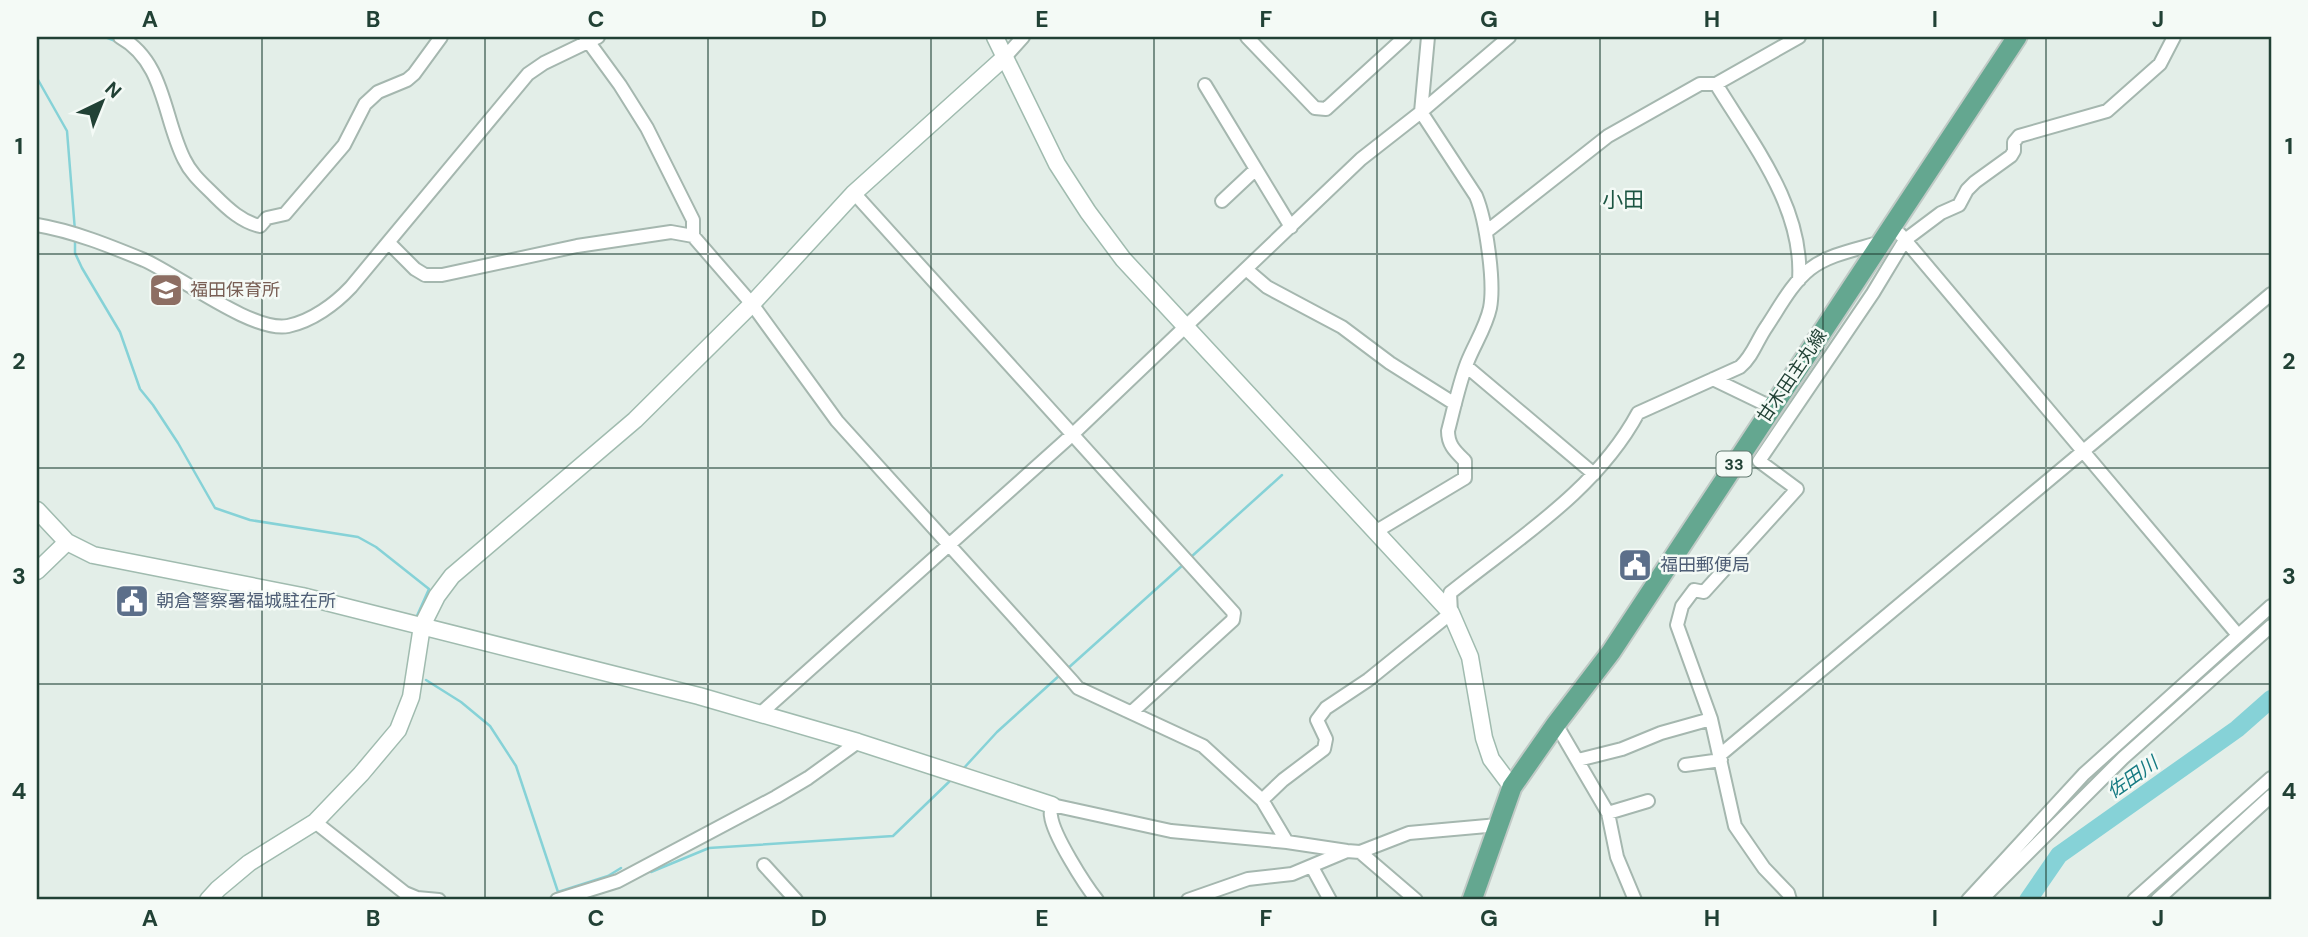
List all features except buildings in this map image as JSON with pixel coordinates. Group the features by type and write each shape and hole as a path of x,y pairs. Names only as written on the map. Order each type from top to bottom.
{"main road":[{"name":"甘木田主丸線","path":"1472,900 1512,787 1611,652 1771,407 1893,236 2011,40"}],"street":[{"path":"120,37 143,54 152,68 177,144 194,175 240,218 260,226 267,218 285,214 344,145 365,104 378,92 407,80 414,74 441,37"},
{"path":"995,37 1057,164 1123,259 1451,614"},
{"path":"208,900 249,863 315,822 398,730 411,697 422,626 437,596 452,576 635,420 752,304 854,193 1005,57 1023,37"},
{"path":"1247,37 1315,108 1326,109 1405,37"},
{"path":"1375,532 1465,478 1465,461 1452,448 1448,431 1466,366 1489,312 1491,300 1482,211 1476,196 1421,112 1428,37"},
{"path":"761,713 1073,434 1361,159 1509,37"},
{"path":"1486,232 1608,136 1700,84 1716,84 1799,37"},
{"path":"1512,787 1491,759 1483,738 1469,657 1451,614 1450,593 1560,507 1594,474 1638,413 1740,367 1748,360 1765,329 1799,280 1810,269 1824,261 1893,236 1959,205 1975,182 2011,156 2014,142 2020,136 2106,111 2160,64 2174,37"},
{"path":"37,225 60,229 144,260 230,309 270,325 287,327 335,304 389,243 522,80 544,63 590,38 647,128 693,220 692,236"},
{"path":"1716,84 1784,199 1801,259 1799,280"},
{"path":"1205,85 1291,227"},
{"path":"1222,201 1255,170"},
{"path":"854,193 1234,612 1233,620 1133,711"},
{"path":"389,243 415,270 425,275 442,275 577,246 671,232 692,236 752,304 837,421 1078,688 1133,711 1203,746 1262,800 1287,842"},
{"path":"1893,236 2084,451 2238,635"},
{"path":"1790,900 1788,893 1763,867 1735,826 1711,719 1677,625 1682,606 1694,590 1704,592 1797,489 1759,461 1873,293 1893,236"},
{"path":"1246,269 1267,288 1342,327 1390,363 1455,404"},
{"path":"1685,765 1721,757 2271,294"},
{"path":"1466,366 1594,474"},
{"path":"1713,379 1771,407"},
{"path":"37,510 66,542 93,555 302,596 761,713 1052,805 1171,831 1353,851 1416,900"},
{"path":"37,571 66,542"},
{"path":"1968,900 2084,774 2271,606"},
{"path":"1262,800 1283,780 1324,749 1326,739 1317,720 1326,708 1368,680 1451,614"},
{"path":"1981,900 2123,758 2271,626"},
{"path":"1578,760 1622,749 1661,733 1711,719"},
{"path":"1556,724 1608,813 1617,857 1635,900"},
{"path":"557,900 618,880 776,797 858,742"},
{"path":"2134,900 2271,778"},
{"path":"2157,900 2271,796"},
{"path":"1608,813 1648,801"},
{"path":"1052,805 1051,817 1062,843 1097,900"},
{"path":"315,822 405,893 417,898 439,900"},
{"path":"1188,900 1248,879 1292,874 1409,833 1498,825"},
{"path":"764,865 796,900"},
{"path":"1312,867 1330,900"}],"waterway":[{"path":"105,37 118,42"},
{"path":"144,50 160,73"},
{"path":"37,78 67,131 75,231"},
{"path":"267,224 285,220"},
{"path":"75,238 75,253 120,332 140,389 178,443 215,508 250,520 358,537 376,547 429,589 416,618"},
{"path":"1191,557 1282,475"},
{"path":"1066,670 1184,564"},
{"path":"963,769 997,732 1061,674"},
{"path":"426,680 461,702 490,726 516,766 558,892 608,876 621,868"},
{"name":"佐田川","path":"2028,900 2059,855 2237,729 2271,699"},
{"path":"651,872 709,848 893,836 953,778"}],"place":[{"name":"福田保育所","path":"166,290"},
{"name":"福田郵便局","path":"1635,565"},
{"name":"朝倉警察署福城駐在所","path":"132,601"}],"district":[{"name":"小田","path":"1623,200"}]}
